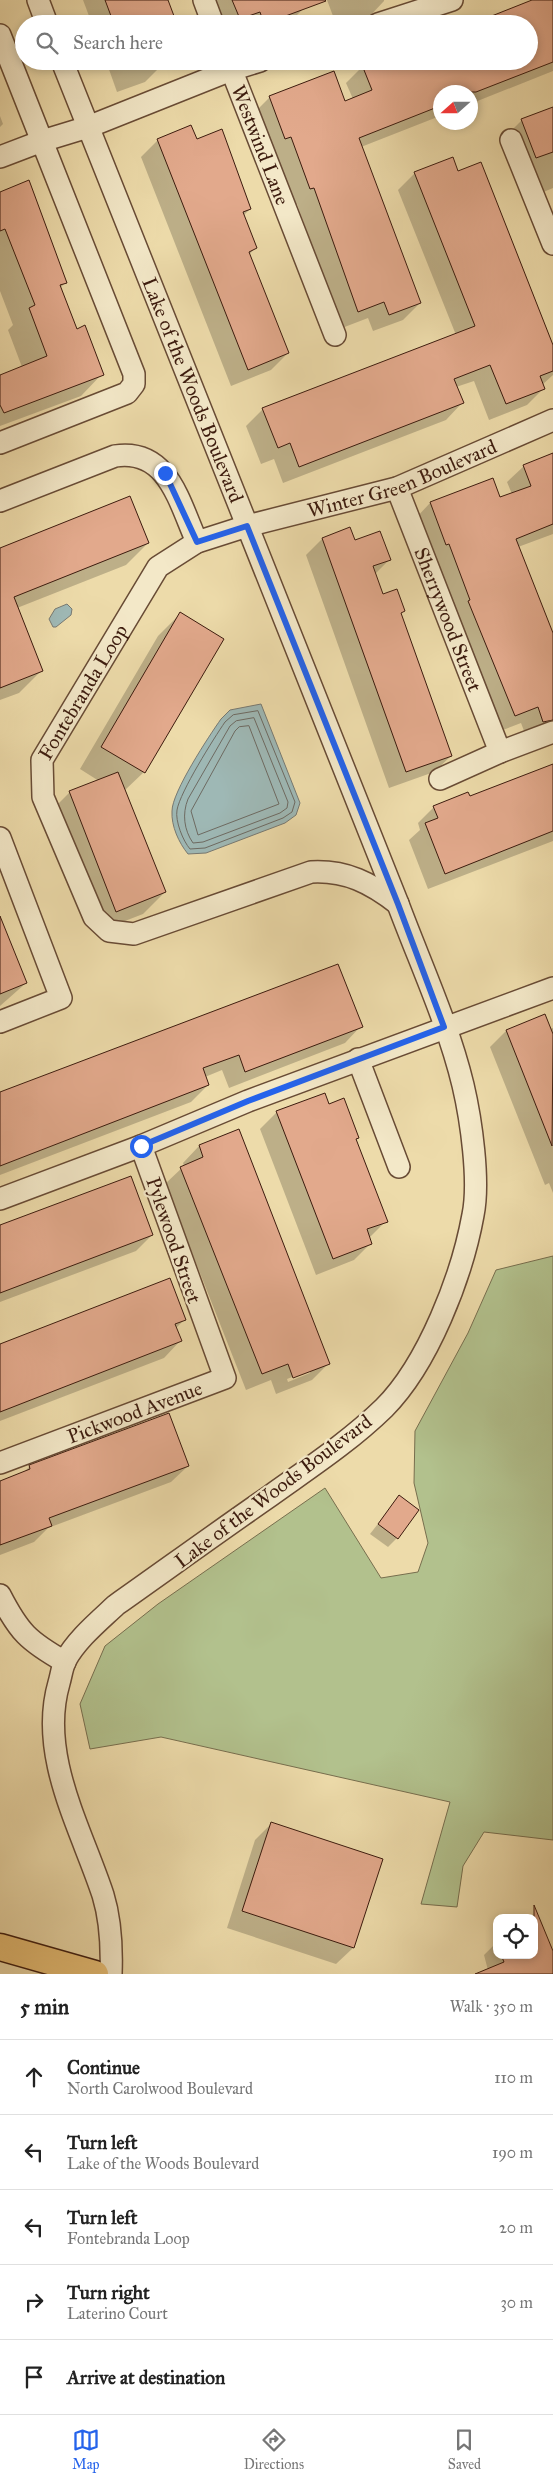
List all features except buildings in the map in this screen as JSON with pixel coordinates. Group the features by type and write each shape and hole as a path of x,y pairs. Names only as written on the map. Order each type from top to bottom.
{"main road":[{"path":"0,1947 95,1974"}],"street":[{"path":"38,0 44,15"},
{"path":"204,0 210,15"},
{"path":"406,15 452,0"},
{"path":"0,35 134,374 134,384 127,393 0,443"},
{"name":"Lake of the Woods Boulevard","path":"66,70 398,904 444,1027 463,1085 473,1147 474,1214 458,1269 441,1318 417,1364 385,1406 343,1443 116,1605 85,1633 65,1662 53,1704 55,1752 68,1798 103,1896 112,1935 111,1974"},
{"name":"Westwind Lane","path":"0,157 42,141 88,127 221,70"},
{"name":"Westwind Lane","path":"232,70 335,335"},
{"path":"510,140 547,210 553,244"},
{"name":"Winter Green Boulevard","path":"247,526 397,488 553,420"},
{"path":"0,501 115,456 131,454 150,460 165,473 197,542"},
{"name":"Sherrywood Street","path":"397,488 500,752"},
{"name":"Fontebranda Loop","path":"247,526 197,542 158,567 42,760 43,797 94,917 109,931 134,934 311,872 327,871 349,875 368,884 398,904"},
{"path":"440,779 500,752 553,732"},
{"path":"0,838 61,998 0,1022"},
{"path":"0,1199 141,1146 248,1101 358,1059 553,988"},
{"path":"358,1059 399,1167"},
{"name":"Pylewood Street","path":"141,1146 207,1335"},
{"name":"Pickwood Avenue","path":"0,1464 225,1378 207,1335"},
{"path":"0,1594 14,1622 37,1646 65,1662"}],"green space":[{"path":"553,1256 553,1840 484,1832 463,1866 457,1907 421,1904 450,1802 161,1737 90,1749 80,1704 105,1646 158,1604 325,1488 381,1578 418,1572 428,1543 414,1483 415,1431 468,1333 496,1270"}],"water":[{"path":"67,604 72,609 71,615 56,627 53,627 49,619 55,609"},
{"path":"261,704 300,803 296,815 285,823 206,853 188,854 174,828 172,811 184,778 208,738 221,719 230,710"}],"route":[{"path":"141,1146 248,1101 444,1027 398,904 247,526 197,542 165,473"}]}
